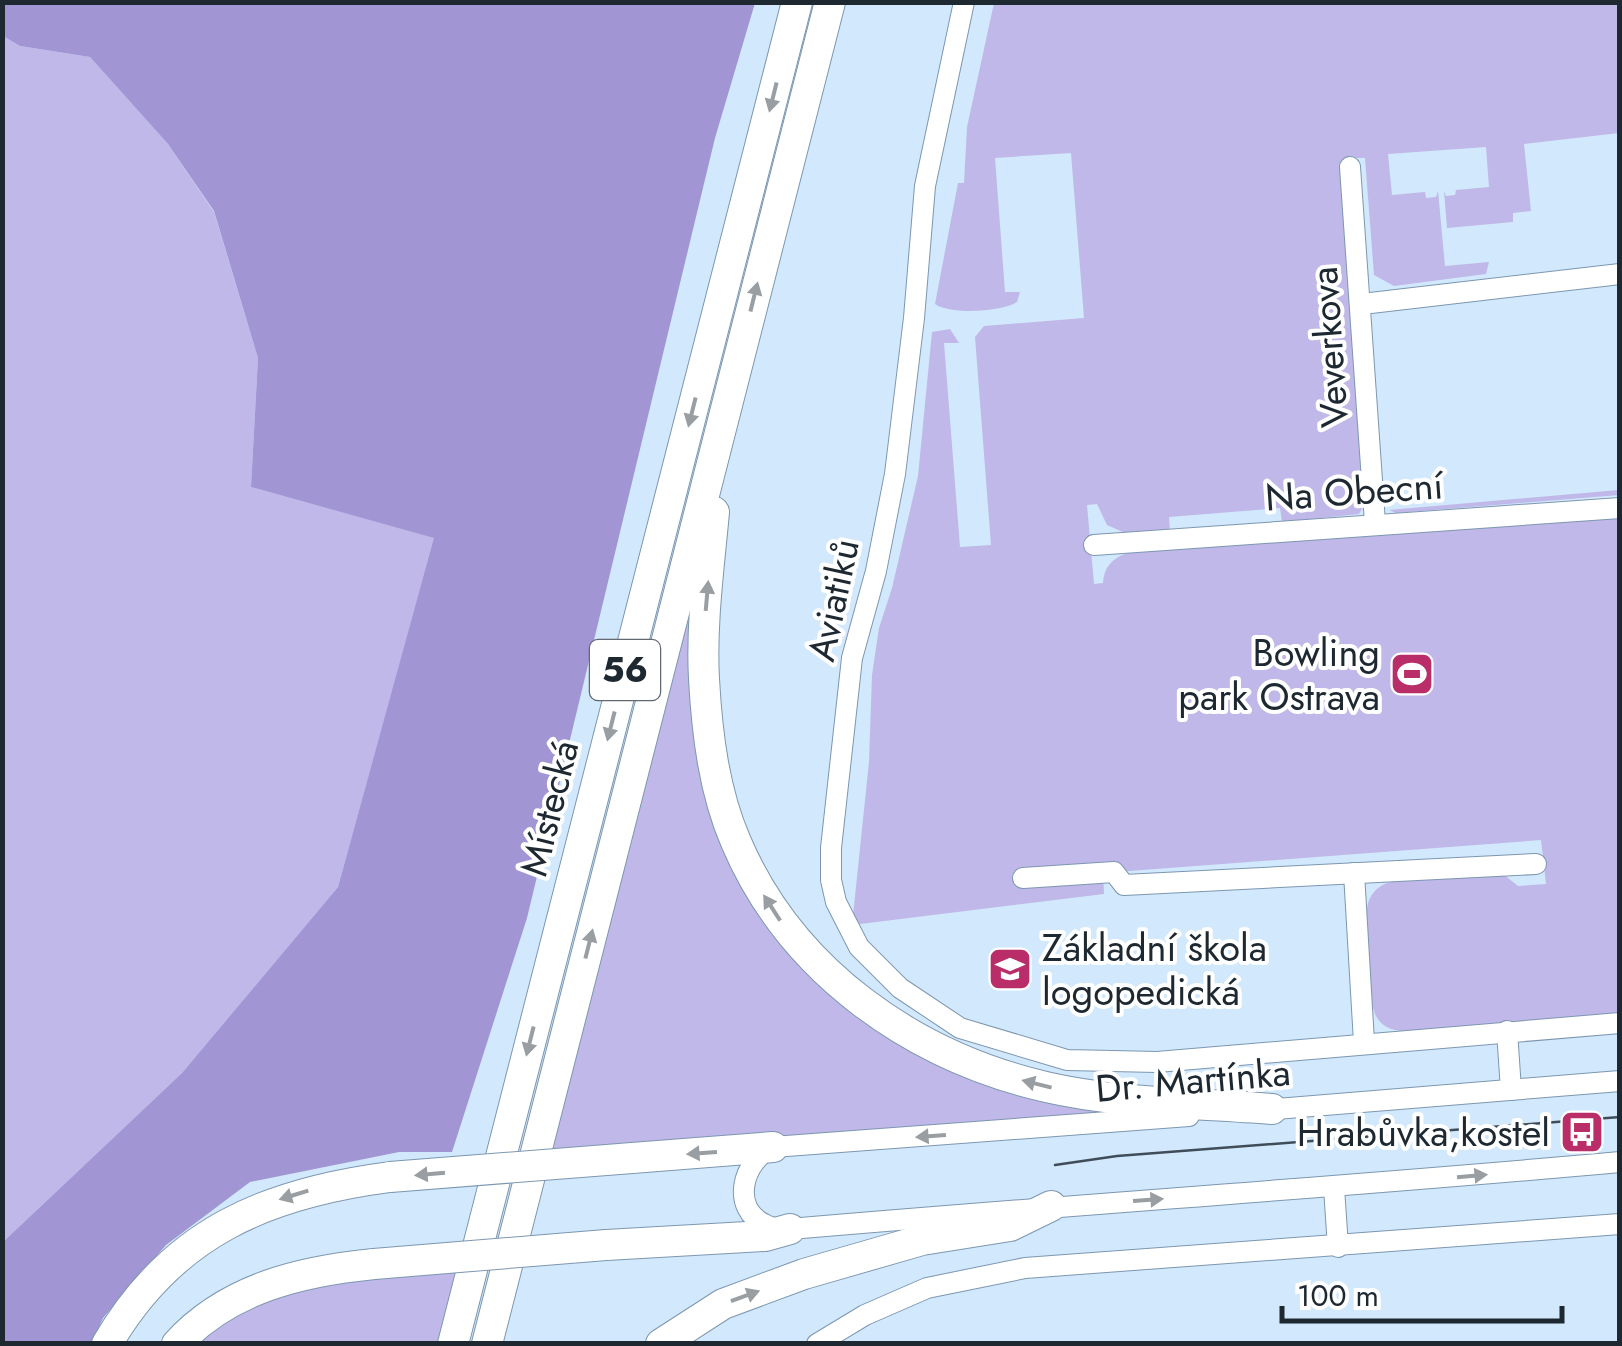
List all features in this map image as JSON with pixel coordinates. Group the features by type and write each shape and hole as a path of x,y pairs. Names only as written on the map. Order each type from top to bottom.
{"highway":[{"name":"Místecká","path":"453,1342 797,2"},
{"name":"Místecká","path":"487,1344 830,2"},
{"name":"56","path":"721,426 704,625 710,736 718,784 735,842 776,916 837,984 921,1040 969,1062 1076,1092 1272,1109"},
{"path":"107,1344 144,1290 189,1249 219,1228 299,1193 390,1177 772,1148"},
{"path":"660,1344 724,1304 804,1274 922,1240 1010,1226 1050,1206"},
{"path":"177,1344 212,1314 278,1281 330,1268 765,1236 790,1229"}],"street":[{"name":"Aviatiků","path":"964,2 925,186 895,474 876,570 852,658 830,861 836,902 858,947 888,978 960,1028 1067,1060 1142,1062 1620,1023"},
{"name":"Veverkova","path":"1350,167 1375,523"},
{"path":"1362,304 1620,274"},
{"name":"Na Obecní","path":"1094,545 1620,508"},
{"path":"1023,878 1114,872 1124,884 1536,864"},
{"path":"1354,873 1364,1042"},
{"path":"1507,1031 1510,1090"},
{"name":"Dr. Martínka","path":"772,1148 1620,1082"},
{"path":"772,1148 751,1164 744,1178 744,1194 760,1222 770,1228 790,1229 1620,1162"},
{"path":"1334,1188 1338,1247"},
{"path":"817,1344 866,1314 927,1288 1025,1268 1620,1224"}],"shaded area":[{"path":"3,2 755,3 715,138 527,918 452,1152 399,1152 250,1182 166,1245 103,1318 92,1343 3,1343 3,1242 182,1073 338,887 434,538 251,487 258,358 214,211 168,144 90,57 20,46 3,36"},
{"path":"994,3 1619,3 1619,133 1524,144 1531,211 1513,213 1513,222 1447,228 1444,191 1446,196 1455,195 1456,190 1489,187 1486,147 1388,154 1392,195 1425,192 1426,198 1436,197 1438,191 1445,266 1489,262 1486,274 1394,286 1374,275 1365,158 1343,158 1367,500 1359,514 1282,522 1280,508 1169,517 1170,532 1130,535 1107,525 1097,504 1087,505 1094,584 1103,583 1110,564 1128,553 1619,512 1619,1014 1402,1031 1387,1027 1376,1016 1370,993 1366,938 1367,906 1374,891 1395,881 1503,874 1518,886 1546,884 1541,840 1103,873 1104,894 852,925 869,762 872,675 879,628 918,476 932,332 950,329 959,343 944,343 960,547 991,545 975,337 984,326 1084,318 1071,153 995,158 1005,292 1020,292 1017,302 976,311 952,310 935,304 958,183 964,183 967,127"},
{"path":"3,36 20,46 90,57 168,144 214,212 258,358 251,487 435,538 338,887 182,1073 3,1242"},
{"path":"721,426 705,625 718,784 808,955 969,1062 1272,1109 535,1166"},
{"path":"1619,490 1619,495 1396,513 1389,510"},
{"path":"474,1258 452,1343 177,1344 228,1303"}],"tram line":[{"path":"1055,1165 1117,1156 1620,1117"}],"place":[{"name":"Bowling park Ostrava","path":"1412,674"},
{"name":"Základní škola logopedická","path":"1010,969"},
{"name":"Hrabůvka,kostel","path":"1582,1132"}]}
